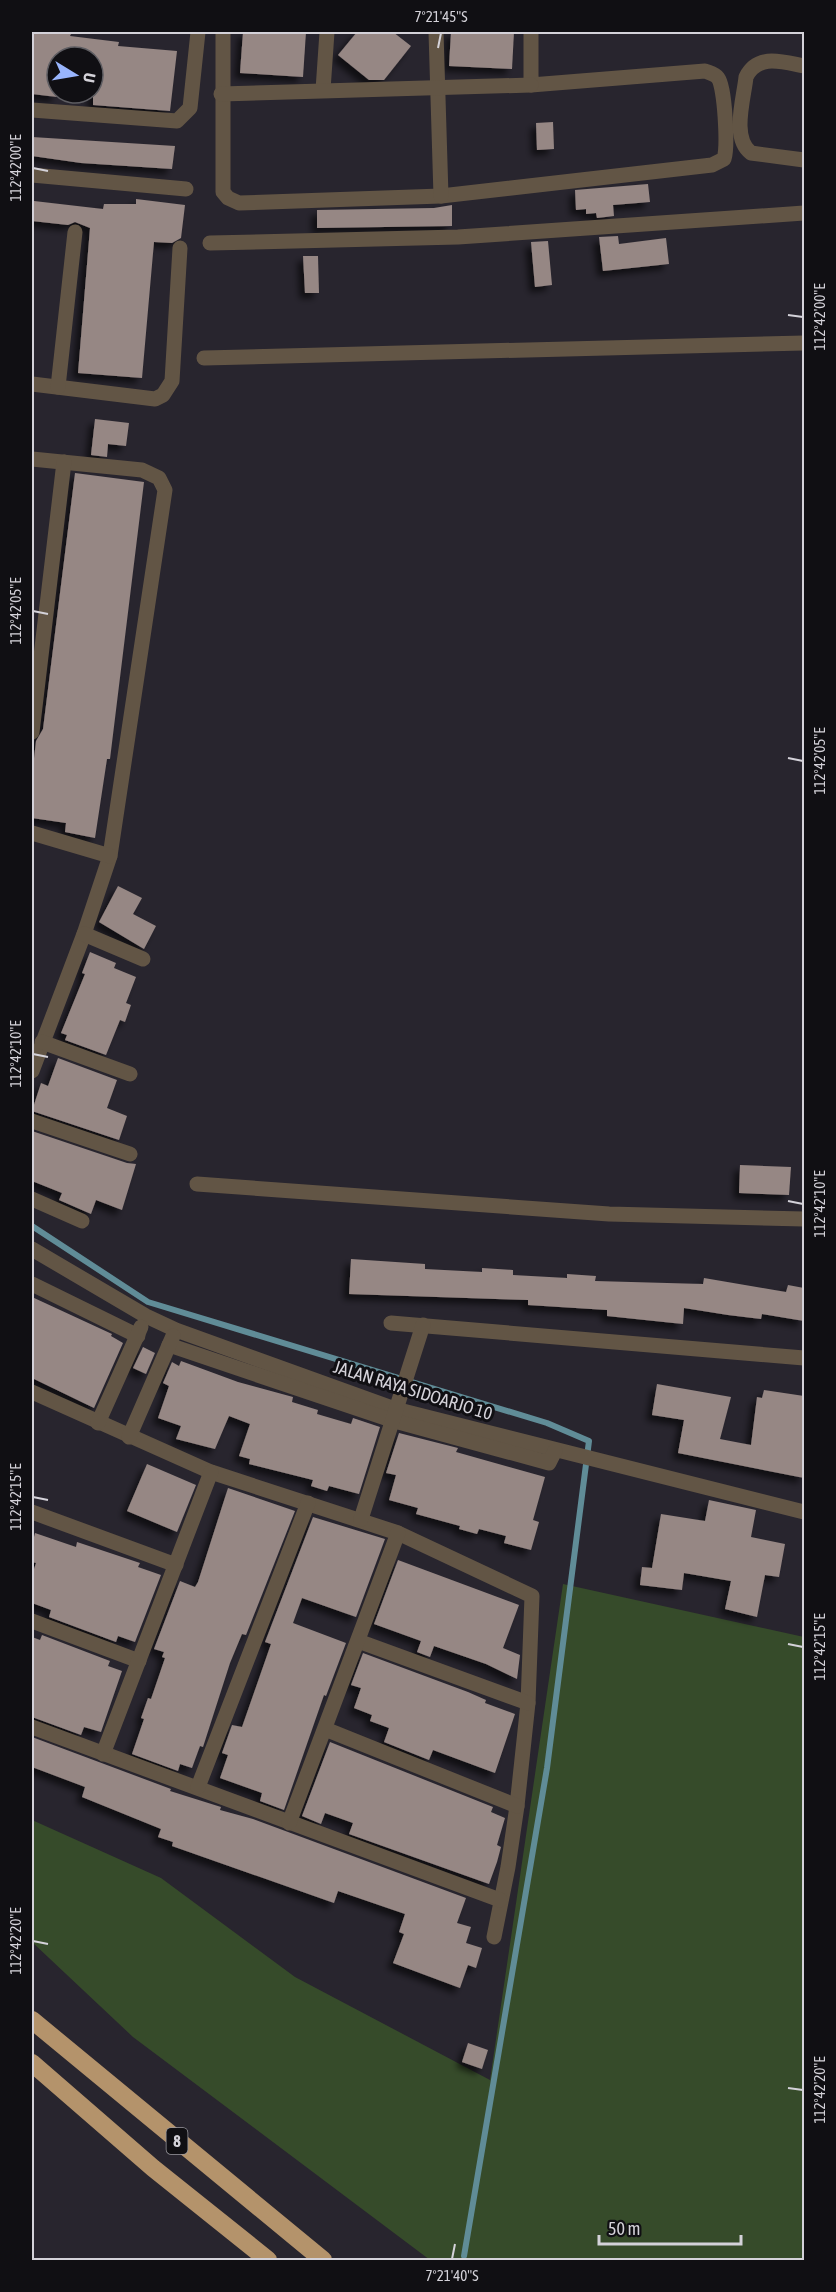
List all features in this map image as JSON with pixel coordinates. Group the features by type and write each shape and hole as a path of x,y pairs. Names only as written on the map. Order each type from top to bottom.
{"highway":[{"name":"8","path":"32,2020 323,2260"},
{"name":"8","path":"32,2063 153,2168 268,2260"}],"street":[{"path":"32,110 177,121 190,108 198,32"},
{"path":"221,94 531,85 711,73 719,78 722,85 726,148 724,159 712,165 441,196 235,202 223,192 221,94 223,32"},
{"path":"323,90 327,32"},
{"path":"436,32 441,196"},
{"path":"531,32 531,85"},
{"path":"804,66 771,60 755,64 750,69 746,77 740,133 744,148 751,153 804,160"},
{"path":"32,175 186,189"},
{"path":"210,243 458,237 804,213"},
{"path":"58,387 75,232"},
{"path":"32,384 155,399 169,388 172,381 180,248"},
{"path":"204,358 804,342"},
{"path":"32,459 149,472 159,478 165,490 110,856 84,934 32,1071"},
{"path":"32,732 64,462"},
{"path":"32,833 110,856"},
{"path":"84,934 142,959"},
{"path":"42,1042 130,1074"},
{"path":"32,1121 130,1154"},
{"path":"198,1184 609,1215 804,1219"},
{"path":"32,1198 82,1221"},
{"name":"JALAN RAYA SIDOARJO 10","path":"32,1249 146,1316 176,1330 396,1408"},
{"path":"32,1284 138,1336"},
{"path":"98,1423 146,1316"},
{"path":"391,1323 804,1358"},
{"path":"361,1520 423,1325"},
{"path":"129,1437 176,1330"},
{"path":"169,1345 396,1408 549,1463 559,1452 604,1461 804,1512"},
{"path":"32,1392 211,1472 398,1533 532,1596 528,1703 517,1806 494,1937"},
{"path":"104,1754 211,1472"},
{"path":"198,1787 308,1503"},
{"path":"32,1512 176,1565"},
{"path":"289,1822 398,1533"},
{"path":"32,1621 139,1661"},
{"path":"358,1641 528,1703"},
{"path":"32,1727 500,1900"},
{"path":"325,1729 517,1806"}],"green space":[{"path":"563,1584 804,1637 804,2260 430,2260 133,2037 32,1942 32,1820 161,1878 295,1977 490,2080"}],"building":[{"path":"34,32 71,34 70,36 119,42 118,46 177,51 170,111 93,105 105,105 105,45 45,45 45,96 32,94"},
{"path":"243,32 306,32 303,77 240,73"},
{"path":"357,32 393,32 411,46 384,80 369,80 338,55"},
{"path":"451,32 514,32 512,69 449,66"},
{"path":"553,122 554,149 537,150 536,123"},
{"path":"32,137 175,146 172,169 81,163 32,156"},
{"path":"648,184 650,202 613,205 614,216 597,218 596,213 586,214 586,209 576,210 575,190"},
{"path":"136,199 185,205 181,238 172,243 154,242 142,378 78,373 90,228 75,222 68,225 32,221 34,201 103,209 104,204 136,204"},
{"path":"452,205 452,226 317,228 317,210 434,208"},
{"path":"618,236 619,244 666,238 669,264 603,271 599,237"},
{"path":"548,241 552,285 535,287 531,242"},
{"path":"303,256 318,256 319,293 305,293"},
{"path":"95,419 129,423 126,446 108,444 107,457 91,455"},
{"path":"75,473 144,482 110,759 107,759 95,838 65,832 66,823 32,818 34,783 32,783 32,776 36,741 43,729"},
{"path":"118,886 142,898 133,914 156,926 144,949 99,922"},
{"path":"90,952 116,963 114,968 136,977 126,1003 131,1005 125,1022 120,1020 106,1055 65,1040 67,1035 61,1033 85,974 82,973"},
{"path":"58,1058 117,1080 107,1108 127,1116 119,1140 32,1111 41,1083 48,1086"},
{"path":"32,1131 136,1164 122,1210 96,1200 91,1214 59,1200 62,1193 32,1181"},
{"path":"740,1165 791,1167 789,1195 739,1193"},
{"path":"351,1259 425,1264 425,1269 482,1272 482,1268 513,1270 513,1275 567,1278 567,1274 596,1276 595,1281 703,1284 704,1278 786,1292 788,1285 804,1288 804,1321 762,1314 761,1319 684,1308 683,1324 607,1316 607,1310 528,1305 528,1300 349,1294"},
{"path":"32,1297 112,1334 111,1336 123,1343 94,1408 32,1378"},
{"path":"143,1347 155,1353 146,1374 133,1368"},
{"path":"181,1361 238,1382 293,1397 292,1402 318,1410 317,1414 351,1424 353,1418 380,1427 359,1494 329,1486 327,1491 311,1486 313,1480 249,1464 250,1459 239,1456 250,1424 229,1416 215,1449 176,1439 181,1426 158,1418 169,1386 163,1383 172,1362 179,1366"},
{"path":"657,1384 731,1397 720,1439 751,1445 757,1397 762,1398 764,1390 804,1396 804,1478 678,1453 684,1420 652,1415"},
{"path":"399,1433 458,1448 456,1452 545,1477 533,1520 539,1522 531,1550 504,1543 506,1536 479,1529 477,1534 459,1529 460,1526 416,1514 418,1508 389,1500 396,1475 386,1473"},
{"path":"147,1464 196,1485 177,1532 127,1511"},
{"path":"228,1488 295,1511 246,1635 242,1634 230,1663 203,1747 200,1746 192,1768 180,1764 178,1771 132,1754 144,1719 141,1718 148,1698 151,1699 165,1658 162,1657 164,1652 154,1649 180,1581 195,1587 198,1582"},
{"path":"709,1500 756,1510 751,1537 785,1544 779,1577 765,1575 757,1617 725,1609 731,1581 684,1573 682,1590 640,1585 642,1567 652,1568 661,1514 705,1521"},
{"path":"313,1517 385,1539 356,1617 302,1598 293,1623 346,1643 326,1696 324,1695 284,1810 260,1801 262,1793 220,1778 228,1755 222,1753 232,1725 242,1727 271,1644 265,1642"},
{"path":"35,1533 76,1547 77,1542 140,1563 138,1567 161,1575 135,1642 118,1636 116,1642 49,1617 51,1610 32,1603 32,1575 36,1563 32,1562 32,1545"},
{"path":"398,1560 519,1605 503,1648 520,1655 517,1679 486,1664 434,1646 430,1657 417,1652 421,1641 374,1624"},
{"path":"42,1635 110,1661 108,1666 122,1671 101,1732 84,1727 81,1735 32,1717 32,1637 40,1640"},
{"path":"363,1653 468,1692 486,1700 485,1703 515,1714 495,1773 433,1750 429,1760 384,1742 389,1728 370,1721 372,1715 354,1708 361,1688 351,1685"},
{"path":"32,1737 171,1789 170,1791 221,1807 220,1810 253,1819 466,1898 457,1923 471,1927 466,1943 482,1948 476,1968 468,1965 460,1988 393,1963 404,1934 399,1932 405,1914 338,1891 334,1903 172,1846 173,1842 158,1837 161,1829 82,1797 85,1787 32,1767"},
{"path":"330,1742 493,1807 491,1812 505,1818 497,1845 501,1847 489,1884 349,1834 353,1823 325,1813 321,1824 302,1816"},
{"path":"468,2043 488,2050 482,2069 462,2062"}],"waterway":[{"path":"32,1226 148,1302 547,1423 589,1441 547,1768 464,2256"}]}
